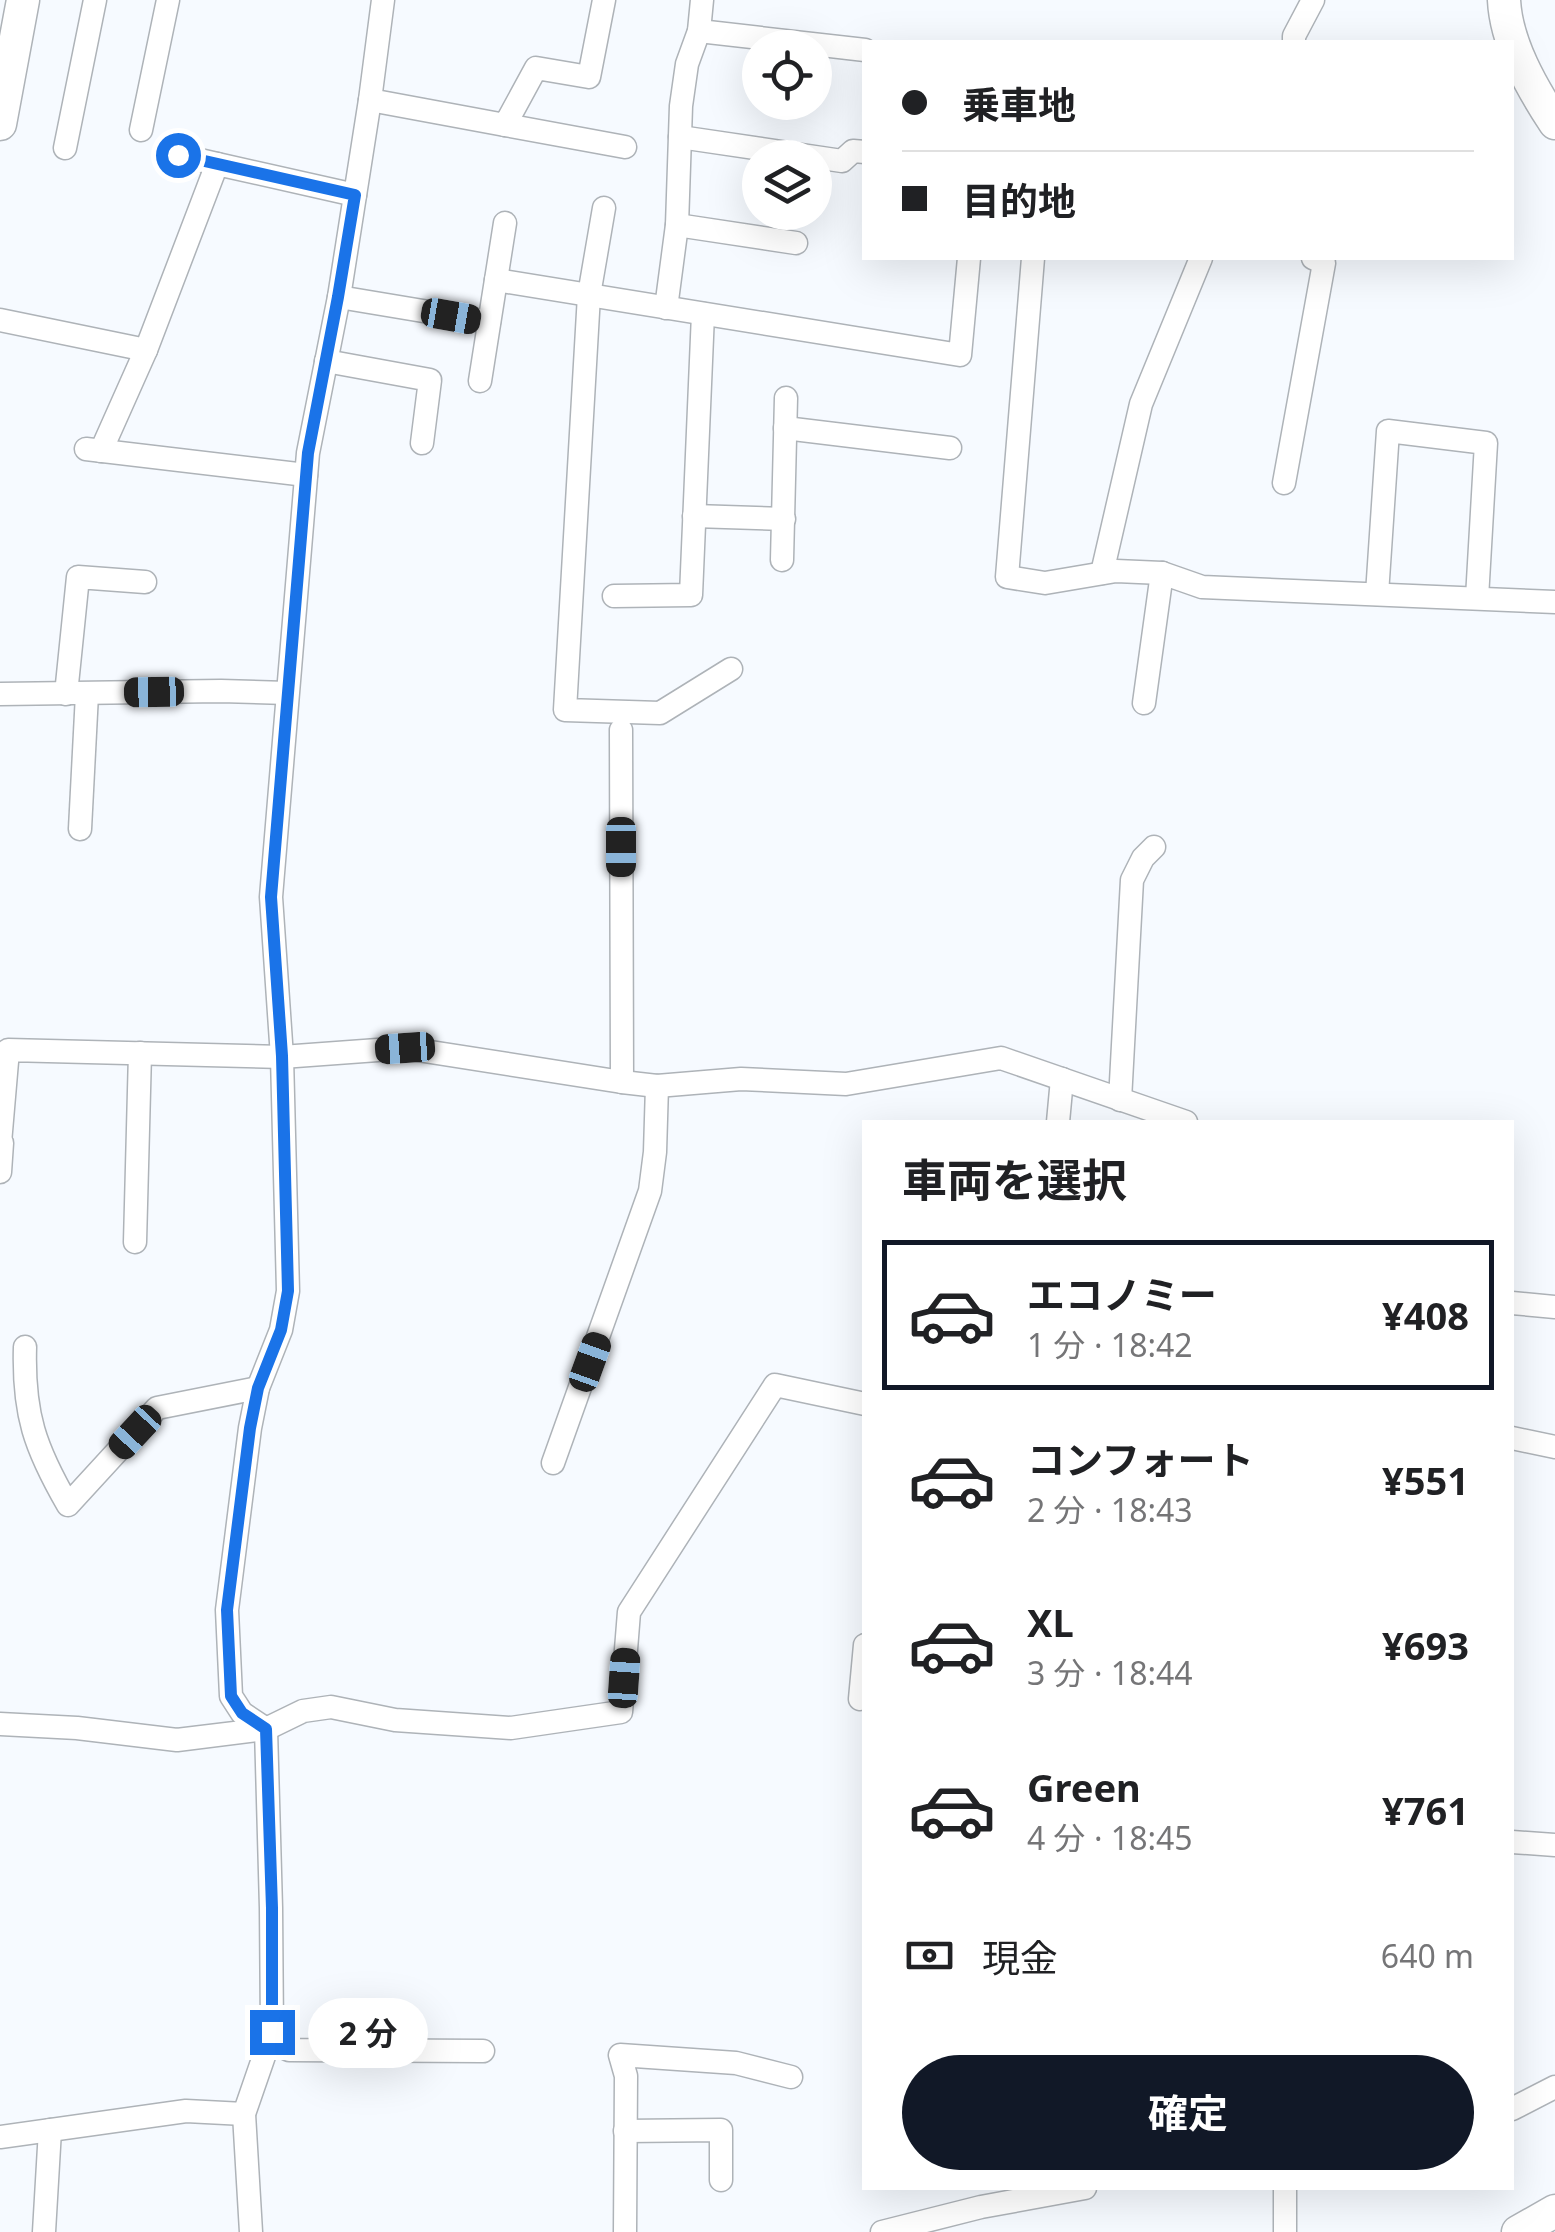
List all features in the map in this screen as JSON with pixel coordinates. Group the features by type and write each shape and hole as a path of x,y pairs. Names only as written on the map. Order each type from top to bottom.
{"street":[{"path":"0,124 24,0"},
{"path":"65,148 95,0"},
{"path":"140,130 168,0"},
{"path":"266,1729 242,1713 231,1696 227,1610 250,1428 258,1388 281,1330 288,1291 282,1056 271,897 306,474 355,195 383,0"},
{"path":"504,125 536,68 589,77 604,0"},
{"path":"666,308 678,225 680,106 699,31 702,0"},
{"path":"1294,40 1313,0"},
{"path":"1500,1 1513,40"},
{"path":"699,31 862,50"},
{"path":"1514,43 1555,123"},
{"path":"370,100 625,147"},
{"path":"680,137 842,161 853,151 862,152"},
{"path":"178,155 355,195"},
{"path":"217,164 146,350 94,450 306,474"},
{"path":"604,208 589,296 565,710 660,713 731,668"},
{"path":"480,381 504,223"},
{"path":"678,225 796,243"},
{"path":"496,280 960,355 969,260"},
{"path":"1034,260 1007,577 1046,583 1116,571 1162,573 1202,587 1555,602"},
{"path":"1102,574 1141,404 1200,260"},
{"path":"1284,483 1324,263 1317,260"},
{"path":"338,297 489,322"},
{"path":"614,596 691,595 703,314"},
{"path":"0,320 146,350"},
{"path":"326,360 430,380 422,443"},
{"path":"782,560 786,398"},
{"path":"785,428 950,448"},
{"path":"1377,594 1388,431 1486,443 1477,598"},
{"path":"694,516 784,519"},
{"path":"1144,704 1162,573"},
{"path":"80,829 78,576 145,582"},
{"path":"0,694 286,693"},
{"path":"621,730 622,1082"},
{"path":"1120,1100 1132,880 1154,846"},
{"path":"0,1172 8,1050 282,1056 405,1048 657,1086 742,1079 846,1084 1001,1058 1180,1120"},
{"path":"135,1242 140,1053"},
{"path":"1058,1120 1062,1078"},
{"path":"553,1462 650,1191 657,1086"},
{"path":"1514,1303 1555,1307"},
{"path":"25,1347 24,1386 31,1424 46,1466 68,1505 157,1408 258,1388"},
{"path":"0,1724 177,1740 266,1729 303,1712 331,1707 395,1720 511,1728 621,1712 629,1612 775,1384 862,1403"},
{"path":"1514,1438 1555,1446"},
{"path":"860,1699 862,1678"},
{"path":"251,2232 244,2114 272,2032 266,1729"},
{"path":"1514,1842 1555,1845"},
{"path":"269,2040 289,2050 483,2050"},
{"path":"624,2232 626,2076 620,2055 736,2063 791,2077"},
{"path":"1514,2107 1555,2087"},
{"path":"0,2137 186,2111 244,2114"},
{"path":"44,2232 50,2130"},
{"path":"625,2132 721,2130 721,2180"},
{"path":"882,2232 1076,2190"},
{"path":"1285,2190 1285,2232"},
{"path":"1518,2232 1555,2211"}],"route":[{"path":"178,155 355,195 308,453 271,897 282,1056 288,1291 281,1330 258,1388 250,1428 227,1610 231,1696 242,1713 266,1729 272,2032"}]}
